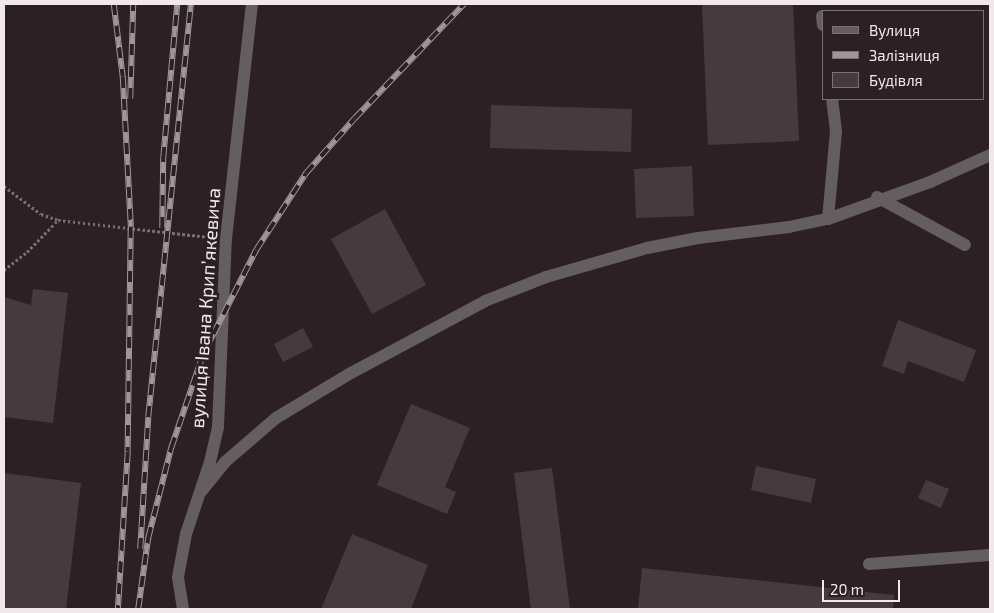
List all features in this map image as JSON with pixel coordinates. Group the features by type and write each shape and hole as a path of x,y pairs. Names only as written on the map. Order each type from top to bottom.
{"street":[{"name":"вулиця Івана Крипʼякевича","path":"183,609 178,577 186,534 200,493 218,426 226,239 252,4"},
{"path":"828,219 836,131 832,100"},
{"path":"200,493 225,462 276,418 359,368 485,301 546,277 647,248 698,238 789,227 828,219 879,198 930,182 990,155"},
{"path":"879,198 965,245"},
{"path":"869,564 990,555"}],"path":[{"path":"4,186 41,214 58,220 226,239"},
{"path":"4,270 27,252 58,220"}],"building":[{"path":"702,4 793,4 799,141 708,145"},
{"path":"491,105 632,109 631,152 490,148"},
{"path":"692,166 694,216 636,218 634,169"},
{"path":"385,209 426,285 372,314 331,239"},
{"path":"33,289 68,293 53,423 4,417 4,297 31,305"},
{"path":"898,320 976,350 964,382 908,361 904,374 882,366"},
{"path":"303,328 313,347 283,362 274,344"},
{"path":"411,404 470,428 445,487 456,492 447,514 377,485"},
{"path":"756,466 816,479 811,503 751,490"},
{"path":"552,468 570,609 531,609 514,473"},
{"path":"4,473 81,483 66,609 4,609"},
{"path":"926,480 949,489 941,508 918,498"},
{"path":"352,534 428,565 411,609 321,609"},
{"path":"642,568 894,595 893,609 638,609"}],"railway":[{"path":"114,4 123,77 131,227 128,452 118,609"},
{"path":"130,99 133,4"},
{"path":"162,228 163,158 177,4"},
{"path":"140,549 148,417 191,4"},
{"path":"138,609 148,538 171,448 203,354 256,250 306,173 354,119 464,4"}]}
